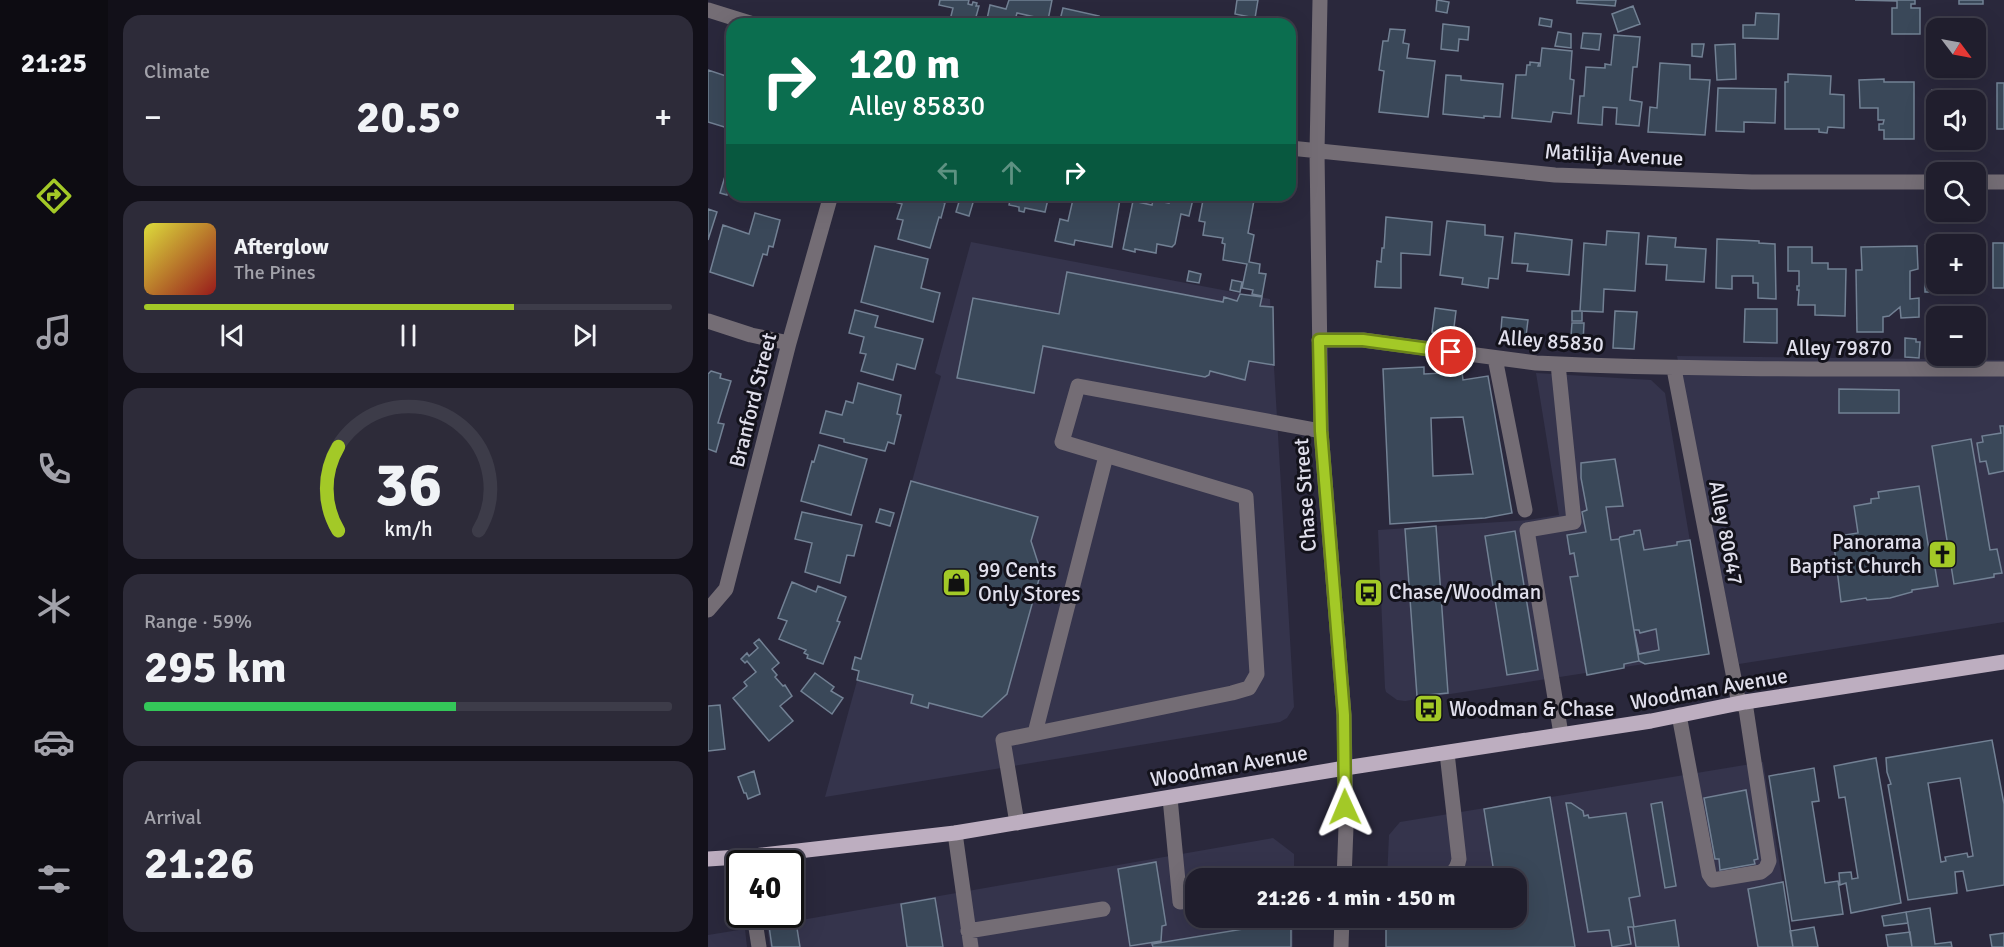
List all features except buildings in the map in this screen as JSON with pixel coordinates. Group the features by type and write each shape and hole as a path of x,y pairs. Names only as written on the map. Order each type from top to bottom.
{"main road":[{"name":"Woodman Avenue","path":"804,853 955,833 2004,662"},
{"name":"Woodman Avenue","path":"708,859 726,859"}],"street":[{"name":"Chase Street","path":"1320,0 1317,152 1321,431 1344,715 1344,868"},
{"path":"708,10 734,18"},
{"name":"Matilija Avenue","path":"1296,149 1555,175 1752,182 1926,182"},
{"path":"1986,182 2004,182"},
{"name":"Branford Street","path":"708,610 726,589 789,343 829,201"},
{"path":"708,321 752,335 789,343"},
{"name":"Alley 85830","path":"1319,340 1363,340 1558,364 1674,369"},
{"path":"1495,358 1525,510"},
{"path":"1558,364 1574,522 1527,530 1561,734"},
{"name":"Alley 79870","path":"1674,369 2004,369"},
{"name":"Alley 80647","path":"1674,369 1742,703 1768,861 1766,868 1761,872 1713,880 1709,874 1679,715"},
{"path":"1017,823 1003,740 1241,691 1249,688 1257,674 1246,497 1062,442 1078,386 1321,431"},
{"path":"1035,733 1106,456"},
{"path":"1447,753 1458,868"},
{"path":"1170,798 1180,902 1185,901"},
{"path":"955,833 969,939 1103,909"},
{"path":"756,928 759,947"},
{"path":"1341,947 1342,928"}],"shaded area":[{"path":"971,242 1270,299 1294,707 1287,718 1280,722 825,797 941,376 935,373"},
{"path":"1677,356 1926,359 1926,366 1986,366 1986,360 2004,360 2004,622 1739,664"},
{"path":"1536,373 1651,380 1665,393 1709,654 1405,701 1397,700 1386,692 1385,688 1378,530 1528,520 1559,515"},
{"path":"1763,762 1793,947 1386,947 1386,928 1527,928 1527,868 1388,868 1389,835 1400,822"},
{"path":"1273,838 1294,854 1294,868 1185,868 1185,928 1293,928 1293,947 770,947 767,928 804,928 804,920"},
{"path":"745,929 747,947 708,947 708,935"}],"place":[{"name":"Panorama Baptist Church","path":"1943,554"},
{"name":"99 Cents Only Stores","path":"957,582"},
{"name":"Chase/Woodman","path":"1368,592"},
{"name":"Woodman & Chase","path":"1428,709"}],"route":[{"path":"1345,807 1344,715 1321,431 1319,340 1363,340 1451,352"}]}
